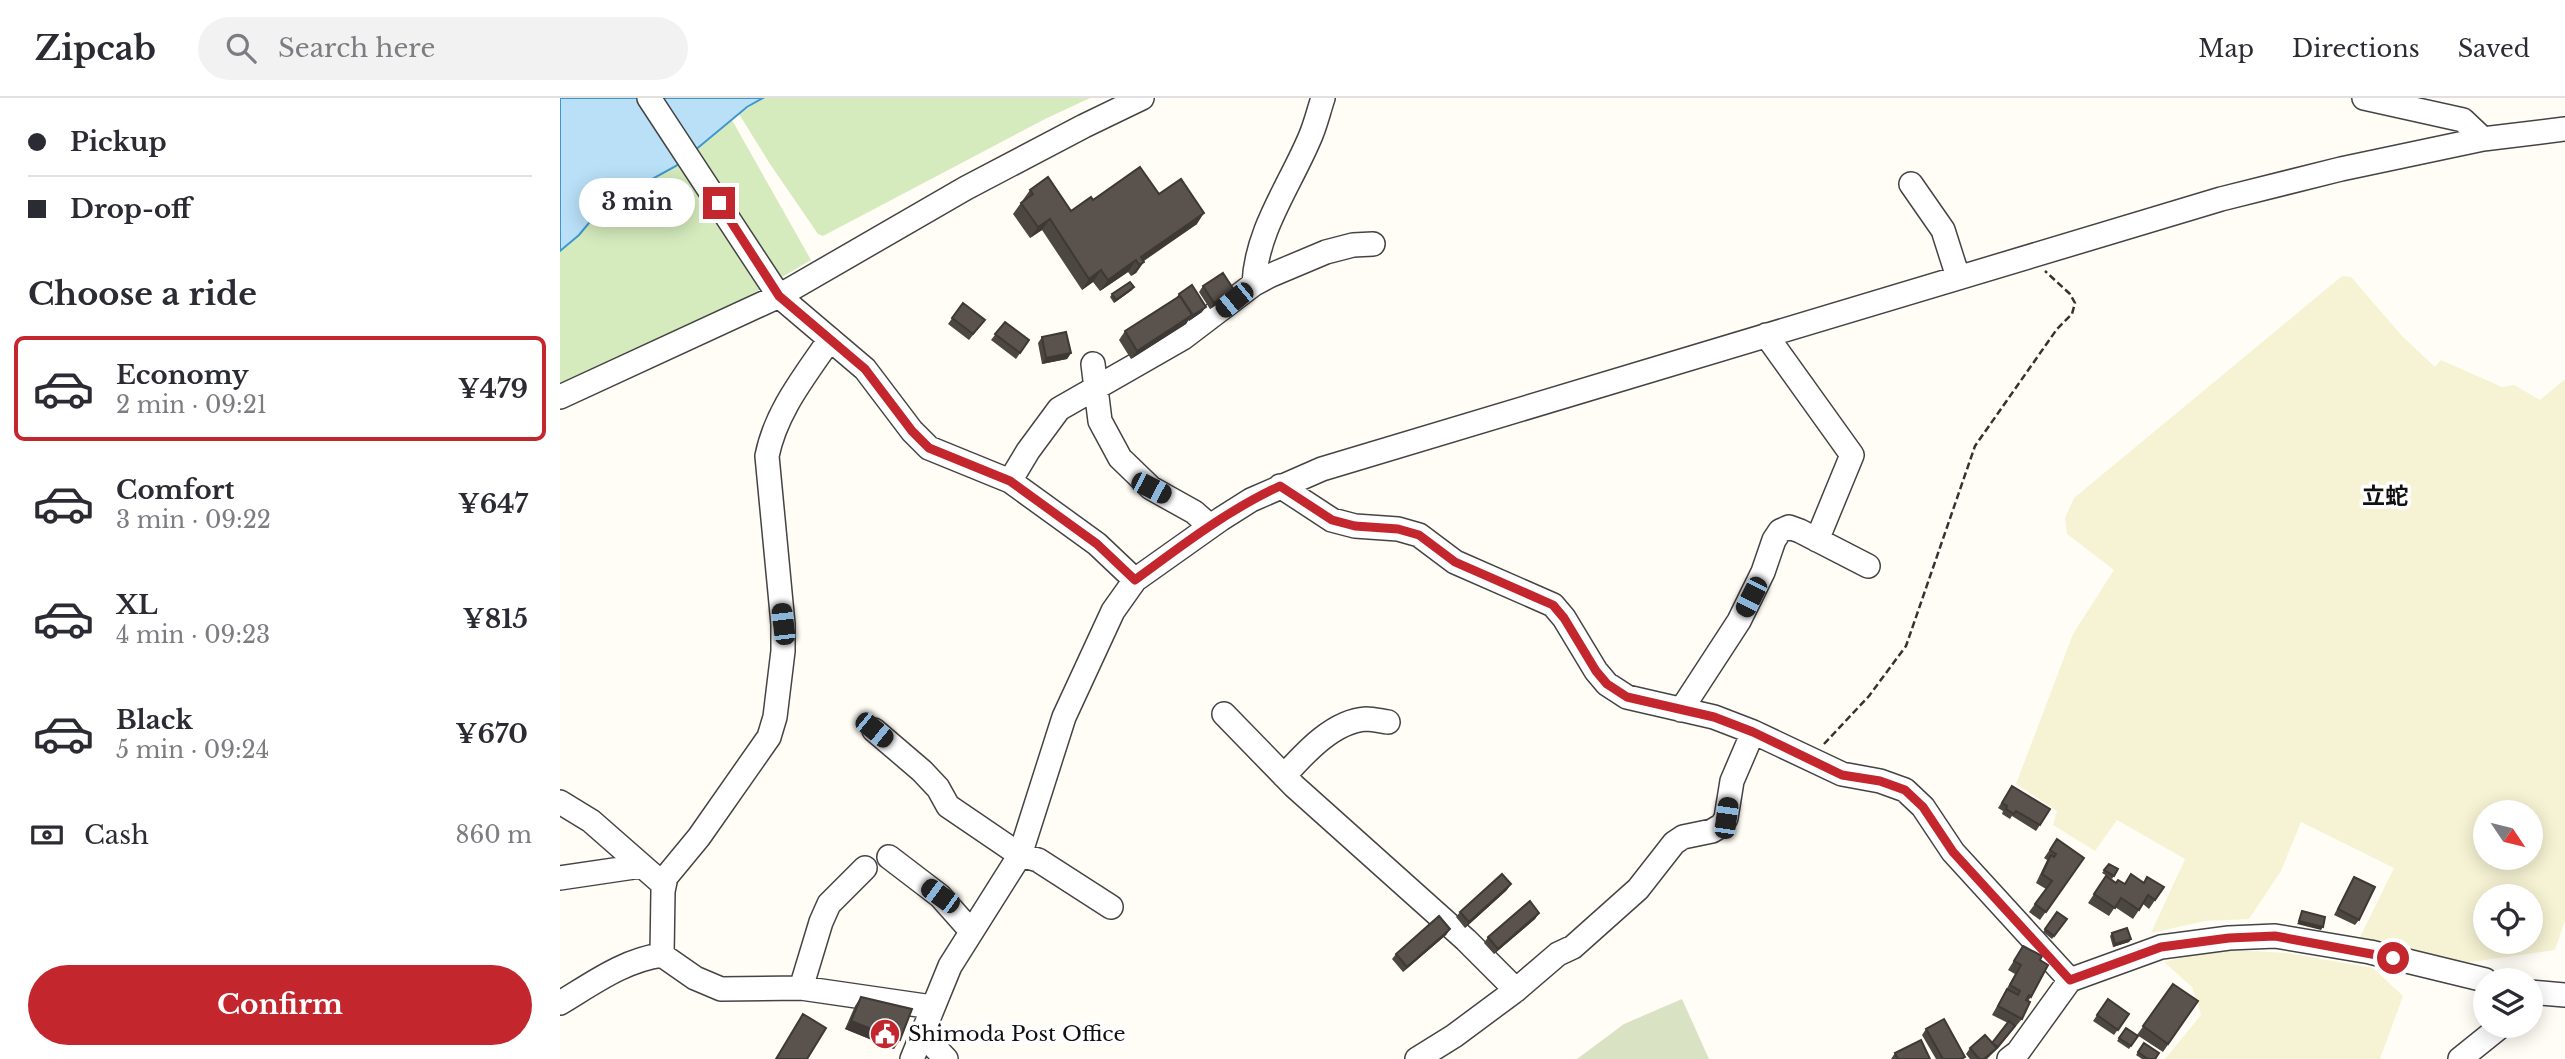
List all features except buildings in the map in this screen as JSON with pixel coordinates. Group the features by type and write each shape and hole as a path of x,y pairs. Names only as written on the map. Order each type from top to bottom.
{"street":[{"path":"649,98 777,291 865,369 912,431 929,448 1010,481 1097,544 1135,580"},
{"path":"560,397 777,291 1084,125 1142,98"},
{"path":"1254,284 1255,265 1262,240 1312,133 1323,98"},
{"path":"2364,98 2463,120 2483,139"},
{"path":"912,1059 950,966 1020,855 1064,717 1113,611 1135,580 1251,500 1322,469 2221,199 2341,169 2483,139 2565,129"},
{"path":"1911,184 1943,230 1958,277"},
{"path":"1010,481 1059,409 1182,338 1254,284 1326,252 1353,245 1373,244"},
{"path":"1766,335 1852,455 1817,540"},
{"path":"662,954 666,877 699,837 769,737 775,717 783,651 767,456 778,420 795,389 830,340"},
{"path":"1093,364 1100,421 1120,458 1151,488 1194,512 1210,526"},
{"path":"1280,486 1332,520 1355,526 1398,529 1419,535 1455,562 1553,605 1564,618 1596,671 1607,684 1627,697 1714,717 1753,732 1842,775 1880,781 1905,790 1923,807 1953,852 2070,980"},
{"path":"1681,710 1739,621 1780,531 1789,527 1868,566"},
{"path":"1224,713 1284,776 1466,940 1516,989"},
{"path":"1284,776 1338,728 1364,719 1388,722"},
{"path":"874,730 922,771 938,788 948,806 1020,855 1038,860 1111,907"},
{"path":"1417,1059 1454,1036 1558,954 1573,947 1638,889 1674,843 1683,837 1712,831 1722,825 1726,818 1732,780 1753,732"},
{"path":"560,802 592,821 664,885"},
{"path":"888,857 940,896 971,931"},
{"path":"560,878 641,866"},
{"path":"801,988 829,904 865,868"},
{"path":"2009,1059 2018,1052 2070,980 2161,947 2229,938 2275,936 2370,952 2473,978"},
{"path":"560,1003 619,968 644,957 662,954 695,978 721,989 801,988 932,1007"},
{"path":"2543,996 2565,995"},
{"path":"922,1034 946,1059"},
{"path":"2460,1059 2486,1038"}],"path":[{"path":"1810,760 1869,696 1906,646 1975,446 2057,330 2072,314 2075,303 2070,294 2029,256"}],"shaded area":[{"path":"2342,276 2351,277 2402,336 2435,367 2441,360 2502,387 2514,385 2540,400 2565,379 2565,921 2555,950 2543,952 2543,884 2473,884 2473,954 2527,954 2464,963 2359,939 2394,868 2301,822 2281,871 2249,919 2205,921 2151,933 2185,859 2117,820 2095,851 2053,825 2057,811 2016,784 2073,634 2114,570 2067,534 2065,518 2074,498"},
{"path":"2215,949 2287,953 2373,968 2403,996 2380,1059 2165,1059 2201,1015 2192,987 2164,962"}],"green space":[{"path":"763,98 1090,98 823,236 818,234 739,114"},
{"path":"732,120 811,260 687,328 560,388 560,251 579,235 603,206 676,166"},
{"path":"1682,999 1709,1059 1577,1059 1624,1024"}],"water":[{"path":"560,98 763,98 747,107 676,166 603,206 579,235 560,251"}],"place":[{"name":"Shimoda Post Office","path":"885,1034"}],"district":[{"name":"立蛇","path":"2385,496"}],"route":[{"path":"719,203 779,296 865,369 912,431 929,448 1010,481 1097,544 1135,580 1221,519 1280,486 1332,520 1355,526 1398,529 1419,535 1455,562 1553,605 1564,618 1596,671 1607,684 1627,697 1714,717 1753,732 1842,775 1880,781 1905,790 1923,807 1953,852 2070,980 2161,947 2229,938 2275,936 2393,958"}]}
